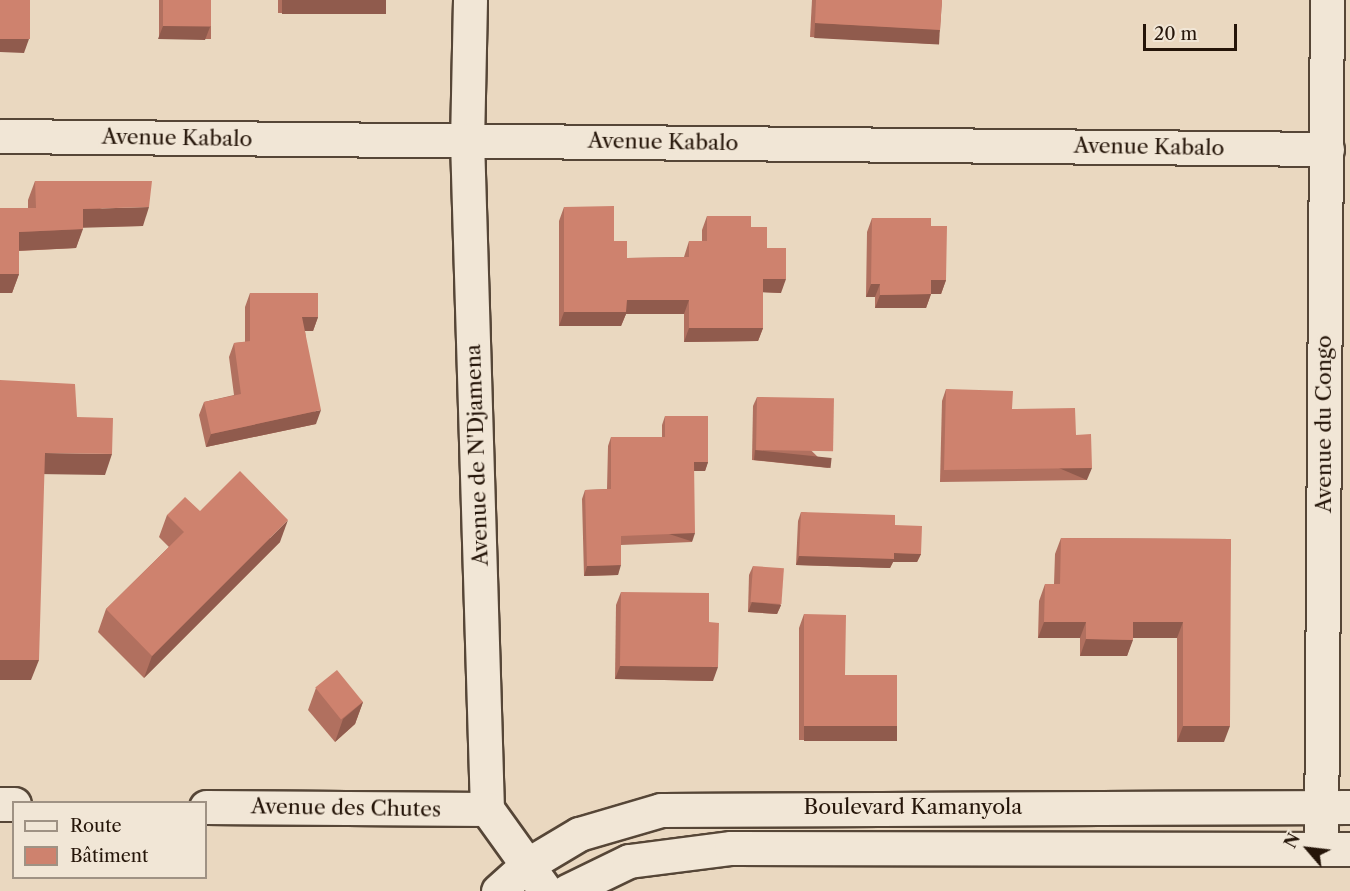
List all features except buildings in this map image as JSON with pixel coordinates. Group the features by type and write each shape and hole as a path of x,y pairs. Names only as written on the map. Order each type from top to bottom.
{"street":[{"name":"Avenue de N'Djamena","path":"470,0 467,140 487,809"},
{"name":"Avenue du Congo","path":"1327,0 1335,849"},
{"name":"Avenue Kabalo","path":"0,136 1327,149"},
{"name":"Avenue des Chutes","path":"207,807 487,809"},
{"name":"Boulevard Kamanyola","path":"498,891 527,865 601,826 684,809 1336,807"},
{"path":"487,809 546,891"},
{"name":"Boulevard Kamanyola","path":"567,891 629,861 731,848 1335,849"}]}
